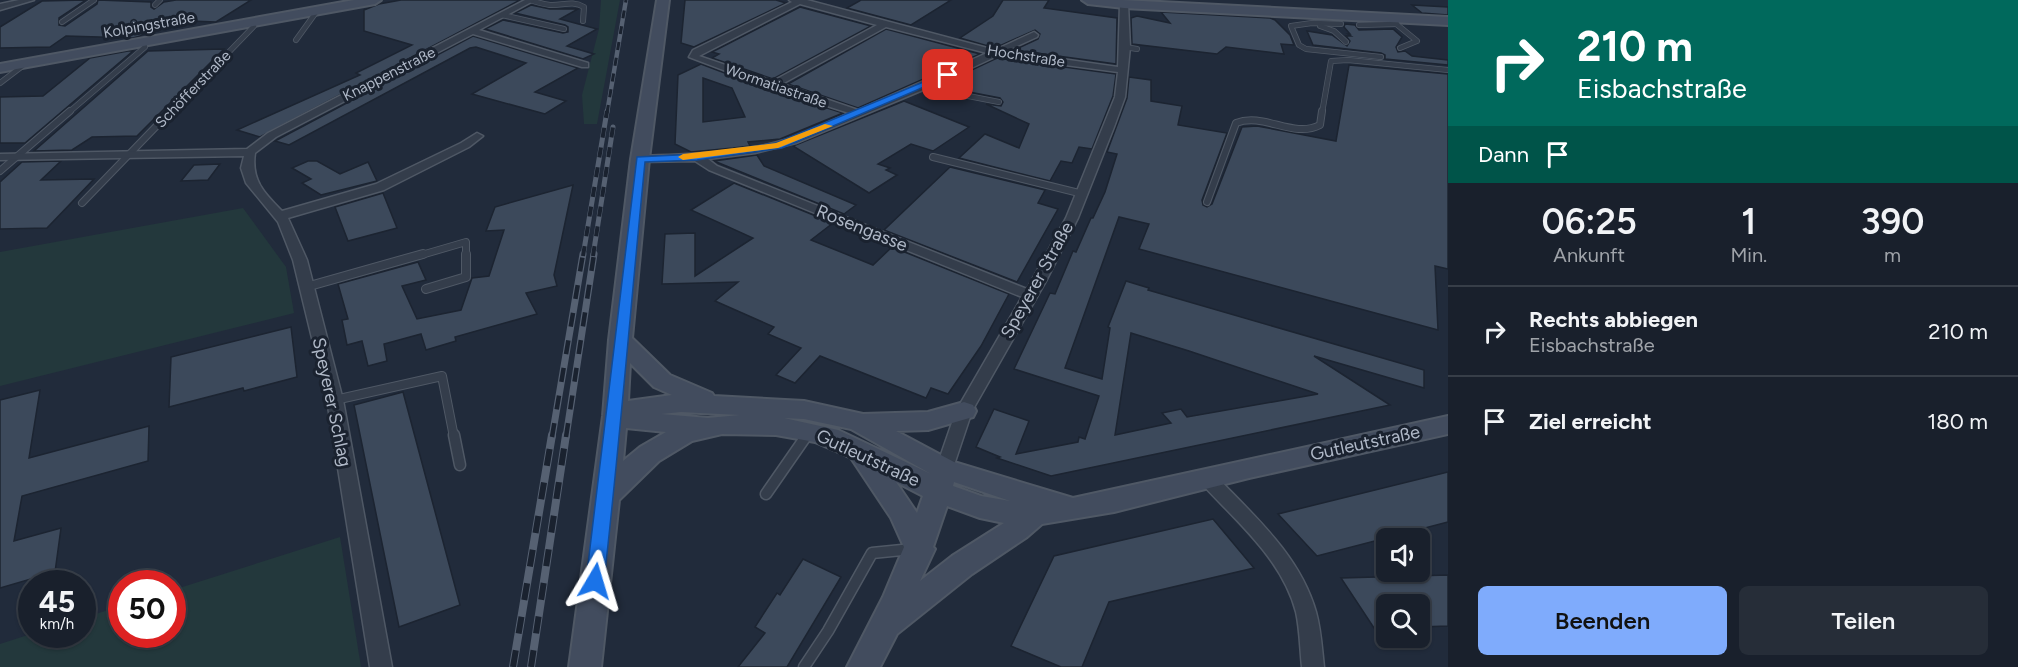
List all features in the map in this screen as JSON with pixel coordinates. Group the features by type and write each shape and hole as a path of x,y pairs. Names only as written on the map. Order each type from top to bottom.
{"main road":[{"name":"Kolpingstraße","path":"0,68 375,0"},
{"path":"585,667 615,415 620,340 640,159 663,0"},
{"path":"1088,0 1393,21 1448,21"},
{"path":"620,340 662,381 717,414"},
{"name":"Gutleutstraße","path":"605,497 638,460 717,414 804,410 858,421 942,480 1001,511 1035,513 1079,507 1445,425"},
{"path":"858,421 928,421 964,411"},
{"path":"615,415 645,422 684,425 717,414"},
{"name":"Gutleutstraße","path":"717,414 810,431 859,452 942,480 1079,507"},
{"path":"859,452 902,512 920,549"},
{"name":"Speyerer Straße","path":"863,667 887,625 920,549 942,480"},
{"path":"887,625 962,565 1017,530 1035,513"}],"street":[{"path":"0,7 30,0"},
{"name":"Knappenstraße","path":"250,152 272,135 531,0"},
{"name":"Hochstraße","path":"798,1 997,53 1122,70"},
{"name":"Wormatiastraße","path":"798,1 696,52 694,57 858,113"},
{"name":"Speyerer Straße","path":"942,480 964,411 1039,281 1083,194 1120,97 1122,70 1131,48 1125,2"},
{"path":"772,85 885,24"},
{"path":"472,31 585,65"},
{"path":"640,159 697,157 778,145 931,83 1034,35"},
{"path":"280,216 380,187 465,145 477,136"},
{"name":"Schöfferstraße","path":"0,157 250,152"},
{"name":"Speyerer Schlag","path":"250,152 247,168 252,183 284,221 300,260 335,400 381,667"},
{"name":"Rosengasse","path":"697,157 713,168 1029,296"},
{"path":"1207,478 1273,551 1294,582 1305,611 1313,667"}],"lane":[{"path":"62,22 94,0"},
{"path":"155,5 160,0"},
{"path":"531,0 555,5 582,4 584,7 583,21"},
{"path":"296,40 317,11"},
{"path":"1282,12 1334,31 1346,42"},
{"path":"502,15 564,29"},
{"path":"1359,25 1393,21 1417,41 1400,48"},
{"name":"Schöfferstraße","path":"82,203 254,26 252,23"},
{"path":"1341,24 1312,23 1291,26 1302,47 1382,57"},
{"path":"0,171 145,47 144,43"},
{"path":"1207,202 1236,123 1240,120 1256,120 1312,130 1320,125 1331,61 1348,60 1448,70"},
{"path":"0,83 25,64"},
{"path":"931,83 963,96 999,102"},
{"path":"933,157 1083,194"},
{"path":"306,287 466,242 466,277 426,289"},
{"path":"335,400 442,376 460,465"},
{"path":"766,494 810,431"},
{"path":"804,667 828,631 872,553 920,549"}],"green space":[{"path":"601,0 620,0 597,124 584,124 582,95 599,29"},
{"path":"243,208 286,267 294,313 0,386 0,252"},
{"path":"340,537 361,667 0,667 0,644 18,638 18,648 96,648 96,614 108,610 108,648 186,648 186,586"}],"building":[{"path":"86,0 59,18 59,25 65,26 97,4 98,0 151,2 151,7 154,9 164,2 176,0 251,0 216,22 164,20 133,38 66,36 50,47 0,48 0,27 42,1"},
{"path":"401,0 520,0 260,137 237,130 360,75 356,73 412,45 364,31 364,10 379,4"},
{"path":"685,0 776,0 786,3 694,47 681,43"},
{"path":"861,0 951,0 911,25 847,8"},
{"path":"1003,0 1049,0 1044,8 1117,18 1116,64 1014,50 1038,39 1040,34 1035,30 995,48 960,38 993,16"},
{"path":"531,5 550,9 578,9 560,19 597,29 567,46 594,54 583,59 485,29 503,20 563,33 568,32 568,27 565,25 515,13"},
{"path":"1412,5 1448,7 1448,15 1422,13"},
{"path":"800,7 871,26 773,79 712,58 719,54 712,52"},
{"path":"1161,12 1270,18 1290,35 1294,45 1281,44 1284,54 1226,47 1217,54 1132,44 1131,18 1137,16 1170,23"},
{"path":"1345,24 1355,25 1359,30 1393,29 1402,37 1396,47 1398,52 1405,51 1412,56 1448,60 1448,65 1385,59 1385,55 1381,53 1313,45 1307,31 1332,35 1347,46 1350,41 1346,36 1351,36 1344,27"},
{"path":"886,29 980,54 858,108 788,84"},
{"path":"473,36 578,68 535,92 566,101 545,114 472,94 526,63 476,47 470,48 289,145 275,141"},
{"path":"224,49 137,136 92,137 72,150 34,151 148,51"},
{"path":"133,51 25,143 0,143 0,97 43,96 90,58"},
{"path":"997,58 1116,74 1113,96 1092,149 1079,147 1072,163 1061,161 1050,181 959,158 985,134 1019,148 1029,124 986,104 1001,106 1003,102 1000,98 964,91 944,83"},
{"path":"701,64 767,89 843,113 780,139 748,142 750,146 691,152 675,144 678,75","holes":["703,78 732,88 745,117 703,122"]},
{"path":"1349,65 1448,74 1448,269 1435,266 1438,330 1139,249 1149,224 1119,217 1065,368 1102,379 1110,328 1108,327 1126,281 1149,288 1148,290 1424,370 1424,388 1314,356 1390,405 1051,476 997,458 1000,457 976,447 994,409 1029,421 1016,454 1078,442 1079,437 1085,439 1099,396 1014,369 1050,293 1055,294 1073,251 1076,252 1105,192 1117,154 1107,152 1127,98 1129,77 1151,80 1151,101 1182,106 1178,125 1227,133 1202,200 1203,205 1207,207 1212,204 1242,127 1257,126 1336,141","holes":["1131,333 1318,394 1187,417 1181,409 1162,413 1171,423 1115,435"]},
{"path":"904,101 969,127 933,151 911,144 878,164 890,168 886,170 897,175 869,193 793,146"},
{"path":"757,155 764,166 856,205 844,214 714,161"},
{"path":"61,161 41,180 94,179 47,228 0,229 0,182 22,162"},
{"path":"308,161 317,161 340,174 368,162 377,181 321,195 302,183 311,179 292,168"},
{"path":"220,164 208,180 181,181 194,165"},
{"path":"950,167 1045,190 1038,203 1058,209 1017,282 884,230"},
{"path":"734,183 833,223 811,240 873,265 892,247 1009,294 981,346 948,394 931,388 926,398 820,356 795,383 776,375 801,348 768,334 774,327 715,301 738,282 662,284 665,234 695,233 695,276 753,238 691,210"},
{"path":"573,185 554,275 557,286 526,293 537,314 455,337 456,341 426,350 421,334 384,344 387,361 368,366 362,341 347,345 342,320 348,319 338,284 418,262 426,280 402,286 417,319 461,310 472,278 489,276 504,230 486,231 495,207"},
{"path":"383,193 397,228 348,241 335,207"},
{"path":"291,327 297,377 169,407 171,357"},
{"path":"40,390 29,458 149,426 148,461 22,496 14,541 61,528 55,570 18,570 18,583 0,588 0,400"},
{"path":"403,392 460,605 399,627 354,405"},
{"path":"1448,472 1448,522 1425,528 1376,528 1376,541 1317,556 1278,514"},
{"path":"1213,519 1254,568 1109,602 1082,667 1061,667 1011,646 1054,556"},
{"path":"803,559 841,577 787,667 738,667 765,633 755,627 777,593 780,595"},
{"path":"1448,575 1448,626 1430,627 1430,594 1376,594 1376,628 1374,628 1341,578 1376,577 1376,582 1430,582 1430,576"}],"railway":[{"path":"607,113 626,0"},
{"path":"583,256 607,111"},
{"path":"593,256 613,127"},
{"path":"552,437 583,254"},
{"path":"566,437 594,254"},
{"path":"513,667 552,435"},
{"path":"531,667 566,435"}],"slow traffic":[{"path":"683,157 755,150 792,141 828,126"}],"route":[{"path":"595,581 615,416 620,340 640,159 697,157 778,145 948,75"}]}
